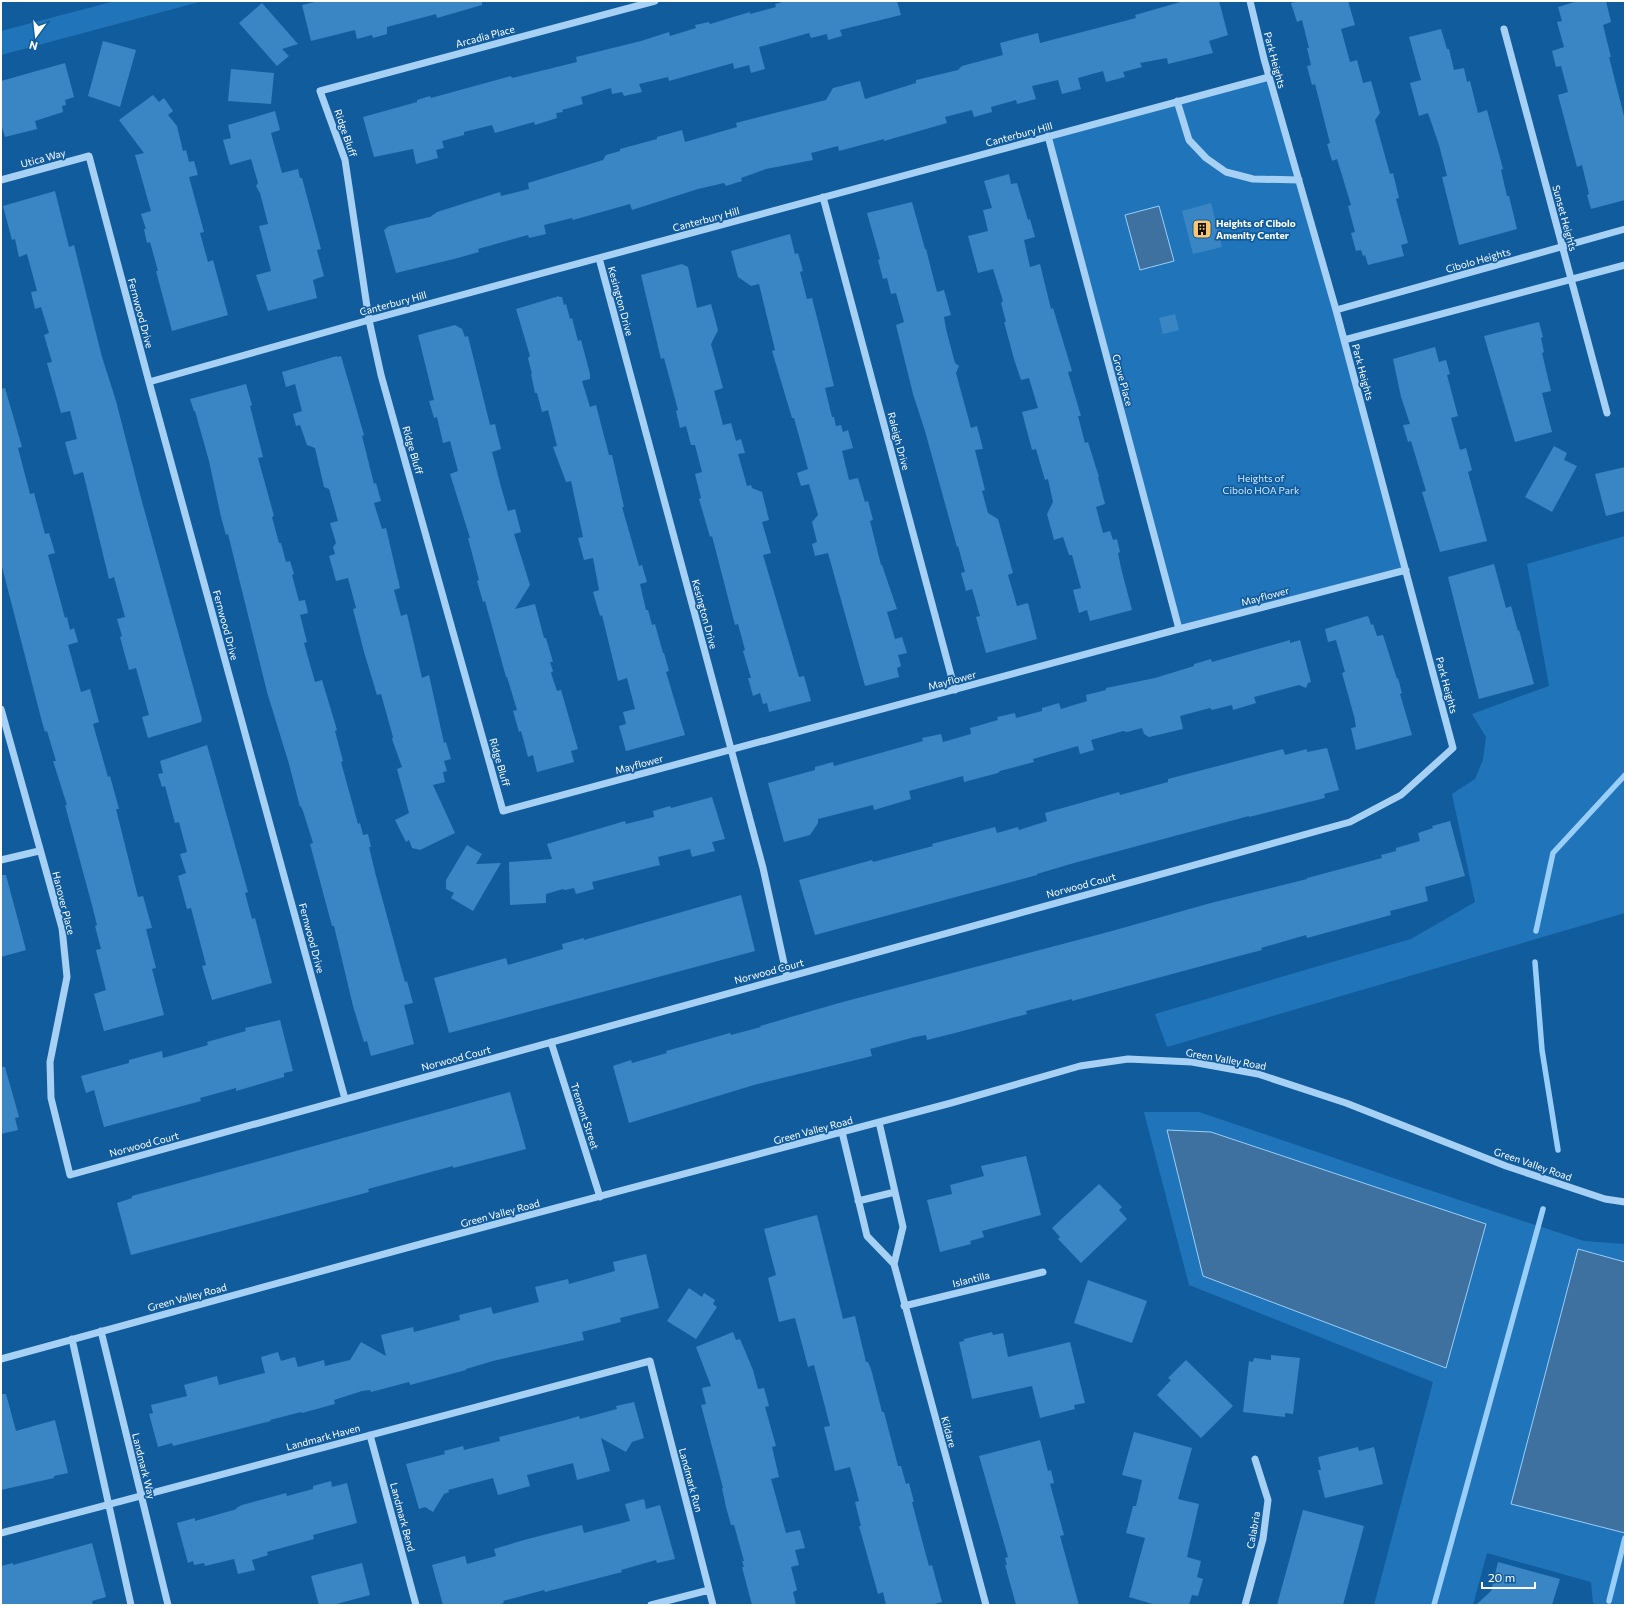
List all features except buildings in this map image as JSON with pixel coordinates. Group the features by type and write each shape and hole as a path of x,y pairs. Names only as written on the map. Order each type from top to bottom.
{"street":[{"name":"Arcadia Place","path":"320,91 656,1"},
{"name":"Park Heights","path":"1250,1 1269,76 1336,310 1453,748"},
{"name":"Sunset Heights","path":"1504,29 1607,413"},
{"name":"Canterbury Hill","path":"149,382 369,320 1269,76"},
{"name":"Ridge Bluff","path":"320,91 345,160 369,320 381,375 503,812"},
{"path":"1177,101 1189,140 1206,158 1226,172 1253,179 1298,180"},
{"name":"Grove Place","path":"1048,136 1179,629"},
{"name":"Utica Way","path":"1,180 90,156"},
{"name":"Fernwood Drive","path":"90,156 149,382 345,1099"},
{"name":"Raleigh Drive","path":"823,197 955,690"},
{"name":"Cibolo Heights","path":"1336,310 1625,229"},
{"name":"Kesington Drive","path":"599,258 763,868 787,977"},
{"path":"1344,340 1625,265"},
{"name":"Mayflower","path":"503,812 1179,629 1406,570"},
{"name":"Hanover Place","path":"1,709 39,851 62,928 67,977 50,1062 51,1098 70,1175"},
{"name":"Norwood Court","path":"70,1175 1350,822 1401,795 1453,748"},
{"path":"1,860 39,851"},
{"name":"Tremont Street","path":"551,1042 600,1197"},
{"name":"Green Valley Road","path":"1,1360 101,1331 879,1122 1080,1066 1128,1059 1192,1062 1258,1074 1346,1103 1506,1166 1604,1199 1625,1202"},
{"name":"Kildare","path":"879,1122 903,1227 894,1264 904,1306 986,1605"},
{"path":"842,1132 867,1236 894,1264"},
{"path":"858,1201 895,1192"},
{"name":"Islantilla","path":"904,1306 1043,1272"},
{"name":"Landmark Way","path":"101,1331 168,1605"},
{"path":"72,1339 131,1605"},
{"name":"Landmark Haven","path":"1,1533 650,1361"},
{"name":"Landmark Run","path":"650,1361 713,1605"},
{"name":"Landmark Bend","path":"370,1435 416,1605"},
{"name":"Calabria","path":"1245,1605 1263,1540 1268,1500 1255,1459"},
{"path":"651,1605 709,1590"}],"green space":[{"path":"115,1 203,1 1,55 1,31"},
{"name":"Heights of Cibolo HOA Park","path":"1269,77 1406,570 1179,629 1048,136"},
{"path":"1625,536 1625,913 1167,1047 1155,1014 1411,939 1475,902 1452,794 1475,779 1483,760 1486,737 1472,714 1549,686 1527,564"},
{"path":"1144,1112 1199,1112 1584,1241 1625,1244 1625,1605 1599,1605 1593,1603 1591,1582 1487,1553 1473,1605 1374,1605 1433,1382 1189,1285"}],"shaded area":[{"path":"1159,206 1174,261 1140,270 1125,215"},
{"path":"1167,1130 1211,1132 1486,1224 1446,1368 1203,1276"},
{"path":"1578,1249 1625,1262 1625,1533 1511,1504"}],"waterway":[{"path":"1536,931 1553,853 1625,775"},
{"path":"1535,962 1542,1050 1558,1150"},
{"path":"1434,1605 1543,1209"},
{"path":"1609,1601 1625,1538"}],"place":[{"name":"Heights of Cibolo Amenity Center","path":"1202,229"}]}
